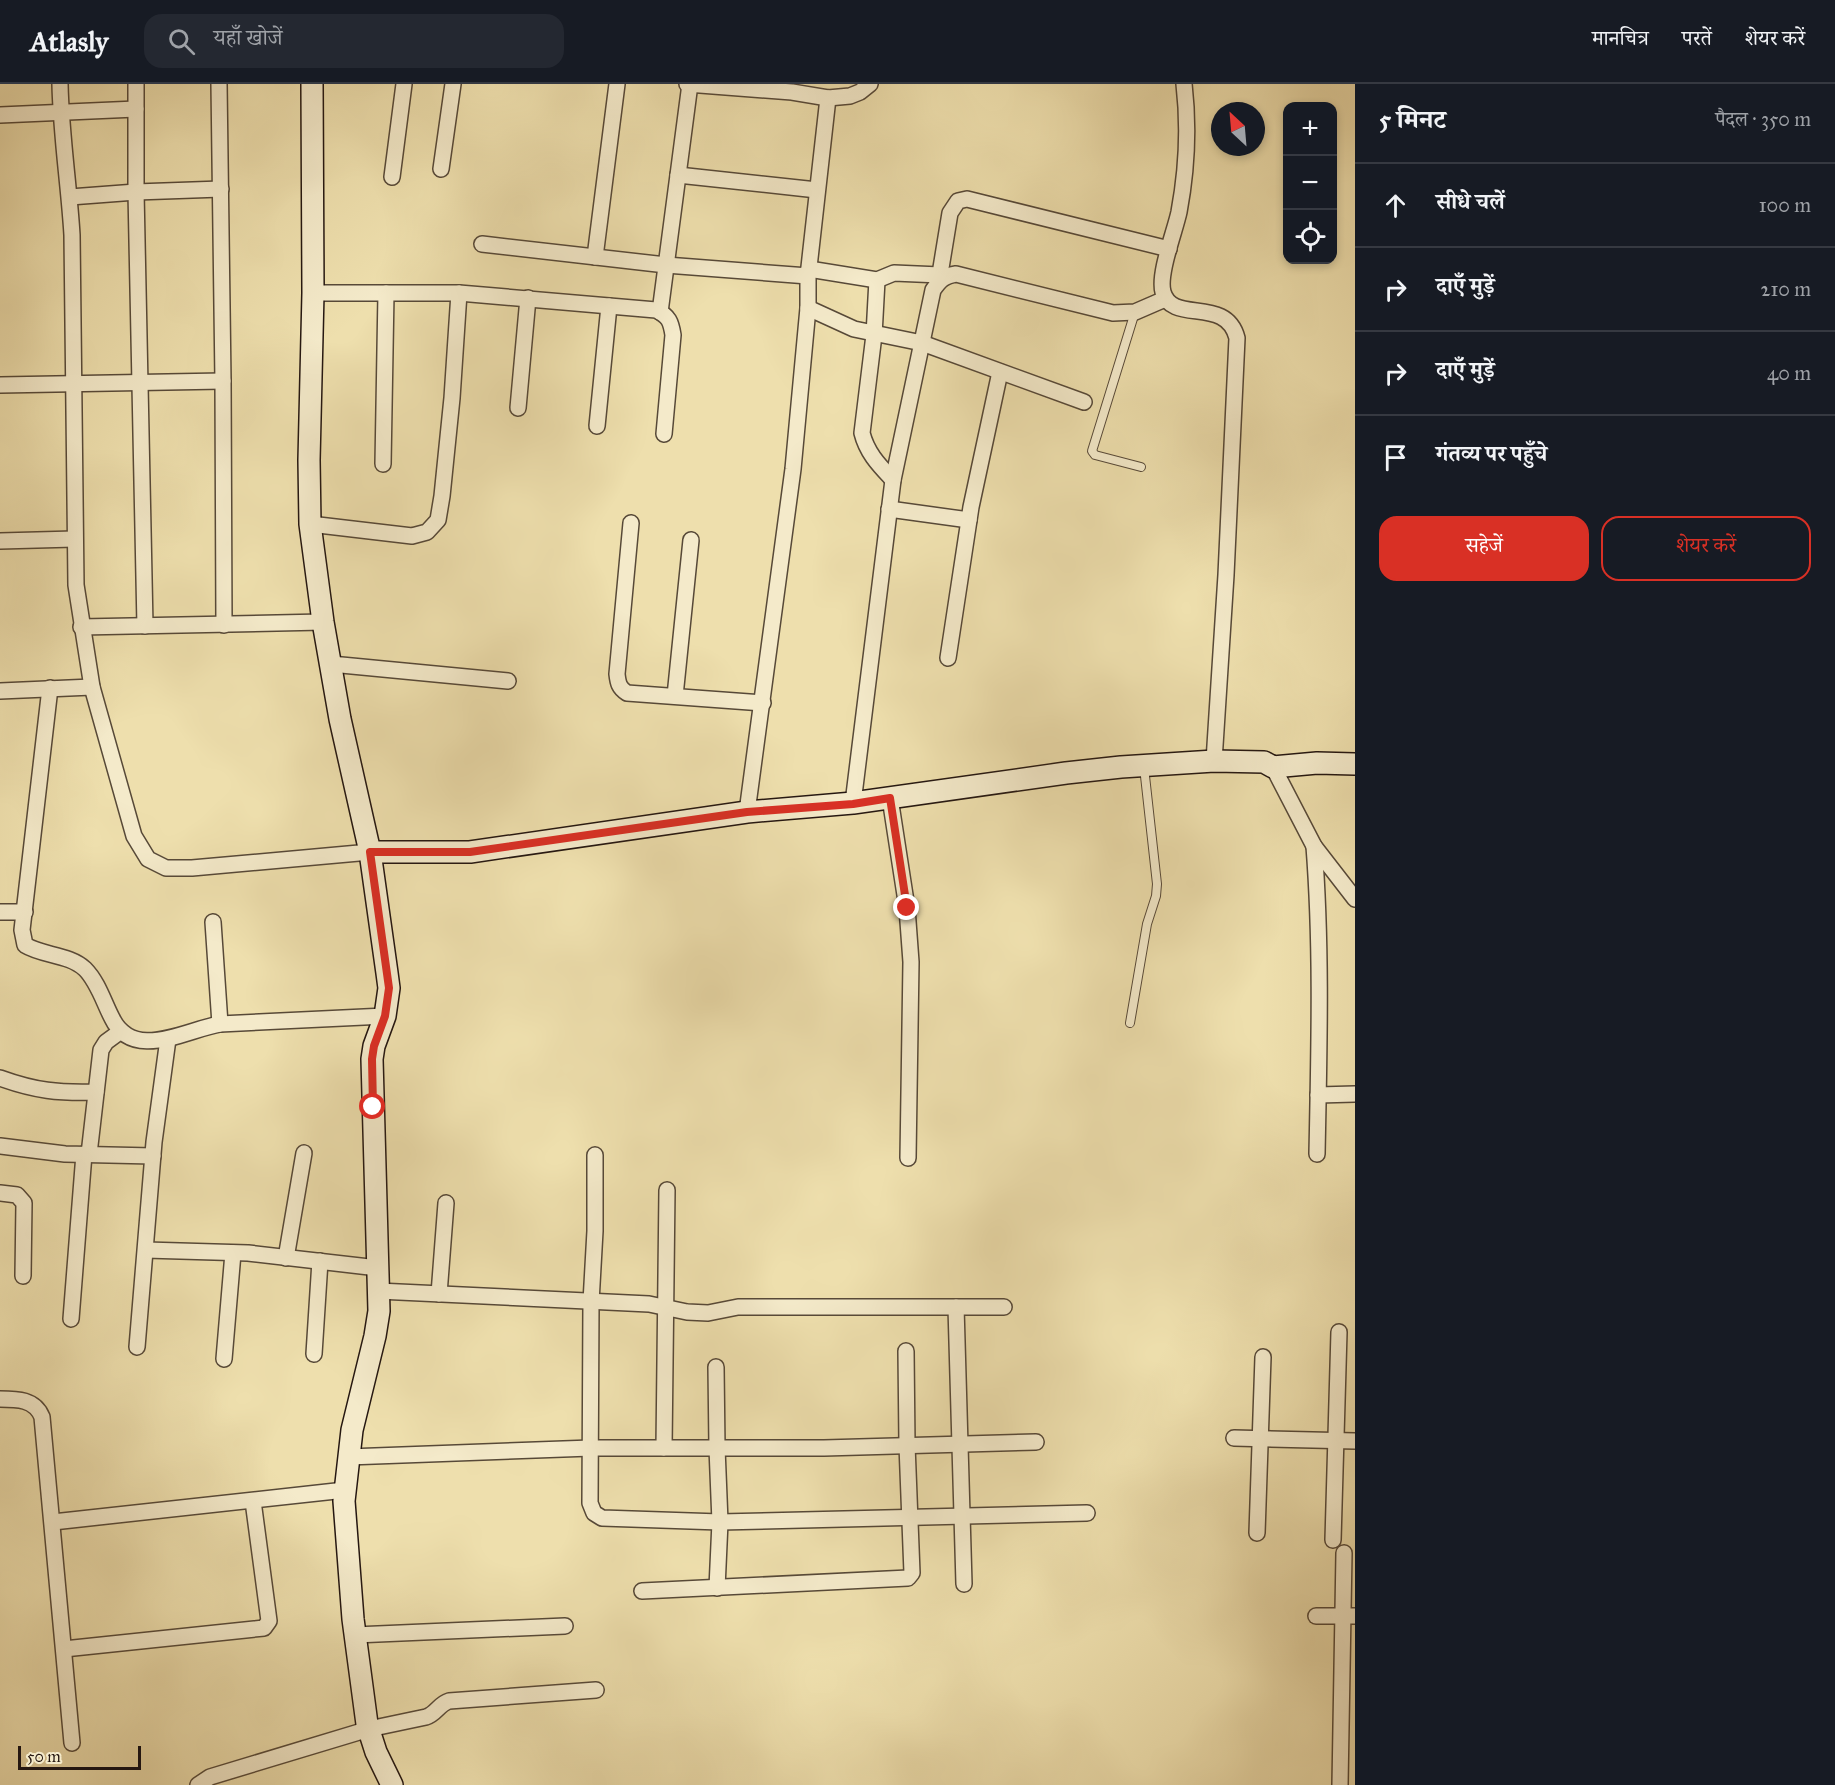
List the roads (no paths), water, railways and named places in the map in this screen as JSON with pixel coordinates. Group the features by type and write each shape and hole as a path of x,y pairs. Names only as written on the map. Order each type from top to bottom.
{"street":[{"path":"60,84 70,197 76,585 92,687 134,836 148,859 166,868 192,868 370,852 470,852 747,812 853,804 1066,773 1214,761 1264,762 1273,767 1314,846 1355,899"},
{"path":"136,84 145,626"},
{"path":"219,84 224,381 224,625"},
{"path":"312,84 313,293 309,460 310,524 323,622 340,719 370,852 389,988 385,1016 374,1046 372,1059 379,1311 351,1430 345,1490 355,1635 369,1729 376,1752 392,1785"},
{"path":"392,177 404,84"},
{"path":"441,169 453,84"},
{"path":"595,257 617,84"},
{"path":"660,312 688,84 792,88 828,98 850,96 870,84"},
{"path":"1184,84 1188,115 1186,161 1179,211 1162,277 1162,289 1165,299 1174,306 1217,314 1228,320 1237,338 1226,575 1214,761"},
{"path":"747,812 793,468 808,308 809,272 828,98"},
{"path":"0,115 136,109"},
{"path":"678,175 817,190"},
{"path":"70,197 220,189"},
{"path":"853,804 893,480 933,290 940,278 950,213 958,201 967,199 1169,249"},
{"path":"482,244 666,265 809,272 877,280 894,273 940,278 956,274 1113,313 1135,312 1165,299"},
{"path":"877,280 874,335 862,433 865,446 893,480"},
{"path":"313,293 459,293 660,312 666,315 671,323 673,335 664,434"},
{"path":"383,464 386,293"},
{"path":"310,524 412,536 427,532 438,520 452,398 459,293"},
{"path":"518,408 528,298"},
{"path":"597,426 609,306"},
{"path":"808,308 836,322 874,335 921,344 1084,402"},
{"path":"948,658 969,520 1000,372"},
{"path":"0,385 224,381"},
{"path":"889,509 969,520"},
{"path":"631,523 617,674 618,683 622,689 627,693 763,703"},
{"path":"0,541 74,539"},
{"path":"675,696 691,540"},
{"path":"81,627 323,622"},
{"path":"331,664 508,681"},
{"path":"0,691 92,687"},
{"path":"50,688 22,930 25,945 70,960 84,969 95,983 116,1028 129,1038 148,1042 168,1039 220,1024 385,1016"},
{"path":"1273,767 1317,763 1355,764"},
{"path":"890,798 907,908 910,962 908,1158"},
{"path":"1314,846 1318,897 1320,1022 1317,1154"},
{"path":"0,912 25,912"},
{"path":"213,922 220,1024"},
{"path":"71,1319 87,1154 103,1045 121,1031"},
{"path":"137,1347 153,1156 168,1039"},
{"path":"0,1078 24,1087 48,1092 96,1092"},
{"path":"1318,1095 1355,1094"},
{"path":"0,1146 87,1154 153,1156"},
{"path":"286,1258 304,1153"},
{"path":"595,1155 591,1302 590,1503 594,1513 602,1518 720,1521 1087,1513"},
{"path":"664,1448 667,1190"},
{"path":"0,1193 17,1195 24,1203 23,1276"},
{"path":"439,1294 446,1203"},
{"path":"146,1250 233,1253 378,1268"},
{"path":"224,1359 233,1253"},
{"path":"314,1354 320,1261"},
{"path":"378,1291 649,1304 687,1312 708,1313 738,1307 1004,1307"},
{"path":"956,1307 964,1584"},
{"path":"1333,1540 1339,1332"},
{"path":"642,1591 908,1578 912,1573 906,1351"},
{"path":"1257,1533 1263,1357"},
{"path":"716,1367 720,1521 717,1588"},
{"path":"0,1399 30,1402 39,1408 42,1417 72,1743"},
{"path":"1234,1438 1355,1441"},
{"path":"348,1457 591,1448 1036,1442"},
{"path":"53,1522 345,1490"},
{"path":"64,1649 264,1628 269,1621 253,1501"},
{"path":"1340,1785 1348,1616 1344,1553"},
{"path":"1316,1616 1348,1616"},
{"path":"355,1635 565,1626"},
{"path":"198,1785 210,1777 369,1729 432,1715 440,1705 449,1701 596,1690"}],"lane":[{"path":"1135,312 1092,451 1095,455 1141,467"},
{"path":"1130,1023 1147,924 1156,896 1157,884 1144,765"}]}
